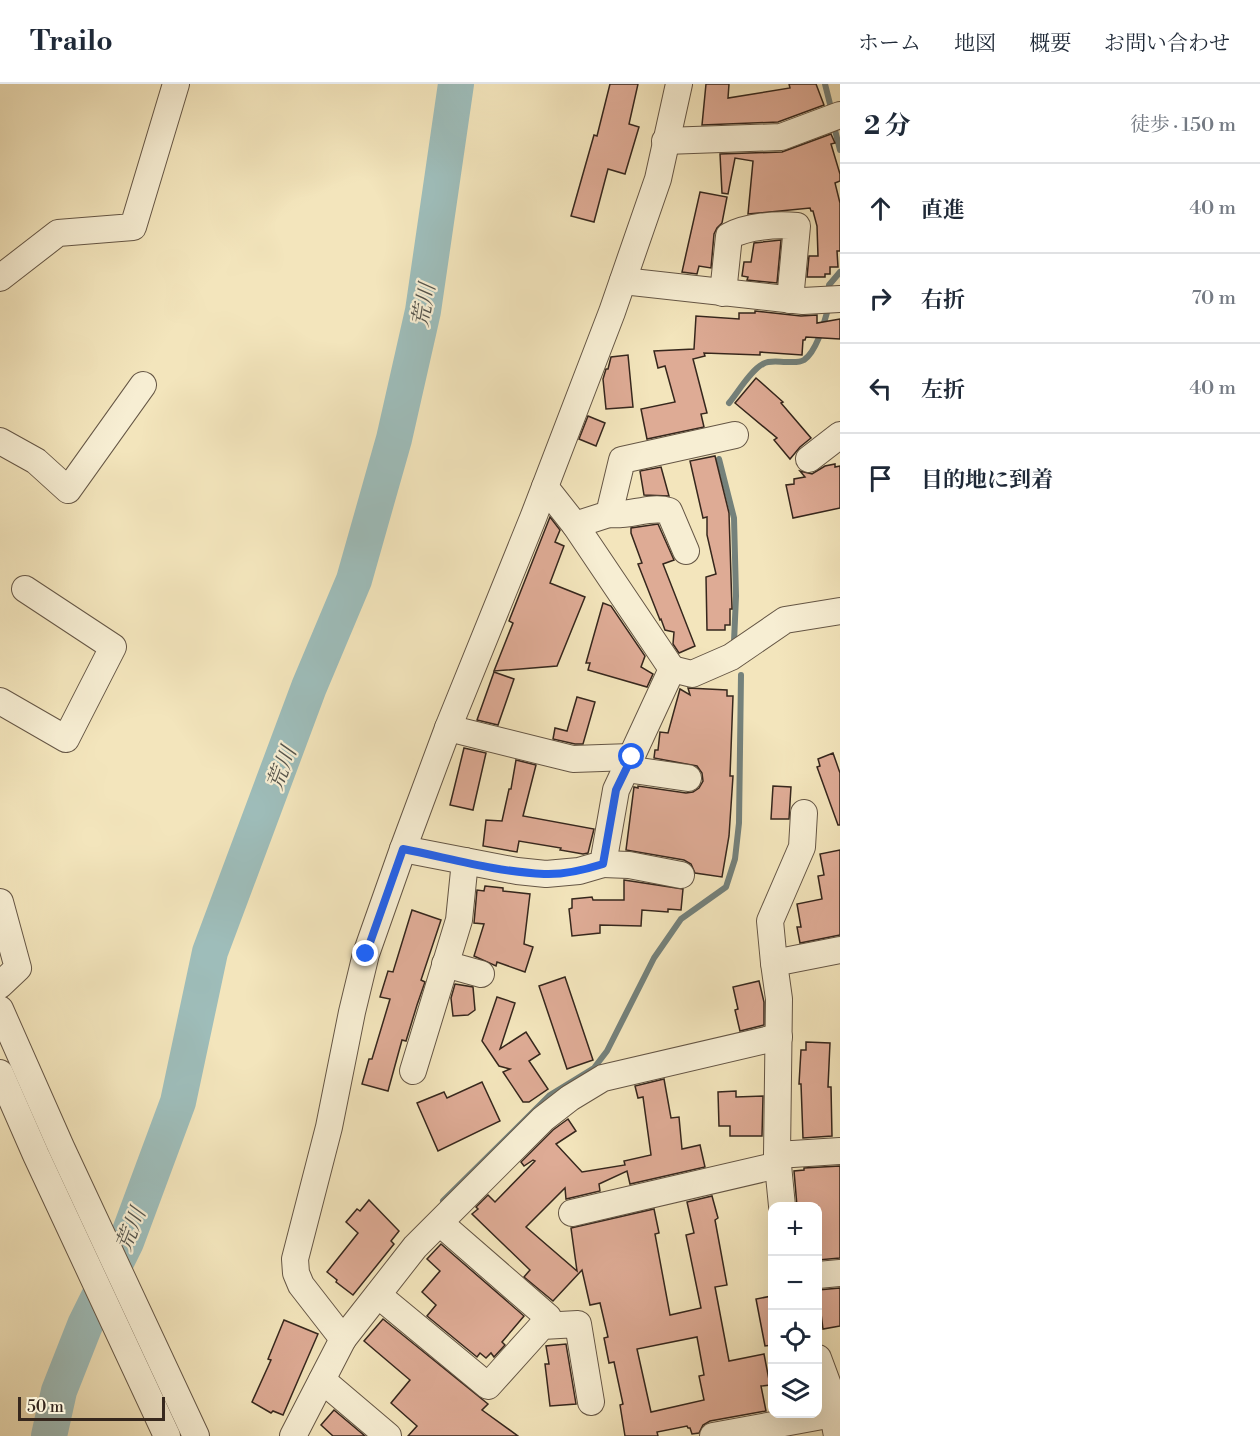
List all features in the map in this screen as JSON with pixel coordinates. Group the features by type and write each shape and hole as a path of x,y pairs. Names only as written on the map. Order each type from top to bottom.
{"street":[{"path":"0,278 58,233 133,227 176,84"},
{"path":"343,1339 302,1285 296,1274 295,1259 329,1127 366,954 448,728 545,487 622,281 658,180 679,84"},
{"path":"665,141 781,137 840,115"},
{"path":"723,292 729,236 741,230 797,226 790,300"},
{"path":"622,281 803,302 840,299"},
{"path":"0,441 36,461 68,490 143,385"},
{"path":"609,514 622,460 735,435"},
{"path":"809,459 840,435"},
{"path":"545,487 575,525 672,669 692,674 731,657 785,620 840,611"},
{"path":"575,525 609,514 621,516 661,508 669,511 686,551"},
{"path":"0,701 66,739 113,647 25,590"},
{"path":"603,864 616,790 672,669"},
{"path":"448,728 573,759 629,763 688,778"},
{"path":"782,1202 778,1160 779,999 770,921 802,847 804,813"},
{"path":"403,849 517,872 546,874 579,871 603,864 629,865 681,875"},
{"path":"413,1071 459,920 465,861"},
{"path":"0,902 18,968 0,985"},
{"path":"774,963 840,950"},
{"path":"445,964 481,974"},
{"path":"0,1009 61,1147 196,1436"},
{"path":"293,1436 343,1339 416,1247 543,1119 570,1098 603,1078 779,1037"},
{"path":"0,1073 167,1436"},
{"path":"572,1213 778,1160 840,1151"},
{"path":"378,1295 489,1386 542,1326 548,1317 440,1223"},
{"path":"822,1275 840,1273"},
{"path":"542,1326 578,1324 591,1402"},
{"path":"713,1436 835,1425 834,1384 822,1364"},
{"path":"322,1380 388,1436"}],"building":[{"path":"610,84 638,84 629,124 639,127 625,174 608,169 594,222 571,216 594,135 597,136"},
{"path":"706,84 729,84 728,98 790,88 789,84 816,84 824,105 778,122 702,125"},
{"path":"831,134 835,143 831,144 840,174 840,181 835,183 840,203 838,267 830,267 830,274 825,274 825,277 807,277 809,256 818,256 817,226 813,211 810,208 748,214 753,161 735,158 728,194 722,193 720,154 782,152"},
{"path":"700,192 727,197 722,223 714,234 711,268 699,266 697,274 682,272"},
{"path":"781,240 777,283 747,280 748,277 742,276 744,262 751,262 754,243"},
{"path":"755,311 801,316 817,315 817,323 840,319 840,339 806,337 803,340 802,355 760,352 760,355 704,353 705,356 693,359 707,413 701,414 704,427 647,439 641,409 675,402 665,366 658,368 654,351 694,349 696,316 739,319 739,313 755,313"},
{"path":"628,355 633,407 606,409 603,379 606,369 608,369 611,357"},
{"path":"756,378 783,402 781,403 811,438 790,459 774,440 777,438 735,403"},
{"path":"588,416 605,423 596,446 579,439"},
{"path":"715,456 729,513 732,609 730,609 730,625 725,625 725,630 707,630 706,577 716,574 707,535 707,517 703,518 690,461"},
{"path":"835,464 835,467 840,466 840,508 793,518 786,485 794,484 794,479 805,477 800,471 812,474 825,466"},
{"path":"661,467 669,496 644,495 640,471"},
{"path":"550,517 560,530 555,542 564,546 550,583 585,597 557,666 494,671 513,623 509,621"},
{"path":"658,524 674,560 663,564 695,646 679,653 673,644 674,632 665,630 660,620 638,564 642,563 631,533 631,528"},
{"path":"603,603 611,606 645,656 641,667 653,674 647,687 588,670 590,663 586,663"},
{"path":"494,672 514,679 498,725 477,720"},
{"path":"688,688 727,690 727,696 733,696 730,776 733,776 729,836 722,877 695,873 691,864 684,860 626,850 634,787 686,793 699,788 703,781 702,773 697,766 654,758 655,750 658,750 660,732 668,733 680,689 690,695"},
{"path":"577,697 595,702 583,744 553,739 555,728 567,731"},
{"path":"464,748 486,753 473,810 450,805"},
{"path":"833,753 840,773 840,825 838,825 817,767 820,766 818,759"},
{"path":"516,760 536,765 523,816 594,829 588,853 560,850 561,848 519,841 517,852 483,846 486,820 502,821"},
{"path":"773,786 791,787 789,819 771,819"},
{"path":"840,850 840,935 800,943 797,927 801,927 797,904 822,899 818,876 824,875 820,854"},
{"path":"624,880 683,889 681,910 668,909 668,912 642,910 641,926 600,925 600,933 572,936 569,909 572,908 572,899 592,897 593,900 624,900"},
{"path":"485,886 530,894 524,944 533,947 525,972 497,962 496,966 474,956 484,924 474,923 477,890 484,891"},
{"path":"412,910 441,920 421,980 425,982 406,1041 402,1040 388,1091 362,1084 390,999 380,997 388,971 393,972"},
{"path":"565,977 593,1060 567,1069 539,986"},
{"path":"759,981 764,1002 764,1025 740,1031 733,987"},
{"path":"455,984 473,987 475,1010 468,1015 453,1016 451,998"},
{"path":"497,997 515,1003 500,1049 526,1032 540,1054 529,1061 548,1089 529,1102 523,1102 503,1072 510,1069 499,1066 482,1041"},
{"path":"806,1042 830,1043 828,1087 831,1087 832,1136 803,1138 801,1084 799,1084 801,1050 806,1050"},
{"path":"664,1079 671,1118 679,1117 682,1149 700,1145 705,1167 630,1184 627,1171 599,1184 600,1191 566,1199 565,1188 526,1227 577,1271 571,1228 654,1209 659,1233 655,1234 670,1315 701,1308 686,1235 694,1233 687,1202 712,1196 718,1218 715,1220 727,1285 715,1287 729,1361 764,1354 768,1385 761,1386 766,1411 710,1421 703,1425 699,1433 692,1434 687,1426 657,1432 658,1436 625,1436 620,1405 623,1404 614,1362 609,1363 604,1338 608,1337 600,1303 590,1305 582,1270 553,1301 524,1277 530,1270 472,1214 488,1195 495,1202 535,1161 524,1166 521,1162 553,1130 568,1119 576,1131 556,1144 582,1172 625,1165 624,1161 651,1155 643,1097 638,1098 635,1086","holes":["697,1337 704,1375 699,1376 704,1400 651,1412 637,1349"]},
{"path":"482,1082 500,1121 438,1151 417,1103 444,1092 447,1098"},
{"path":"736,1091 736,1097 763,1096 762,1136 730,1136 730,1126 719,1126 718,1092"},
{"path":"840,1166 840,1258 822,1260 822,1202 797,1202 794,1171 804,1170 804,1168"},
{"path":"369,1200 399,1231 391,1241 394,1244 353,1295 327,1272 358,1233 346,1222"},
{"path":"441,1244 524,1316 502,1342 505,1345 494,1357 491,1353 486,1358 480,1353 477,1357 427,1316 436,1305 422,1292 440,1271 427,1259"},
{"path":"840,1288 840,1326 823,1329 822,1290"},
{"path":"768,1297 768,1346 765,1346 756,1299"},
{"path":"383,1319 488,1404 482,1410 518,1436 408,1436 417,1426 391,1403 410,1380 364,1341"},
{"path":"284,1320 318,1334 283,1415 273,1411 271,1413 252,1402 271,1360 268,1359"},
{"path":"566,1344 576,1404 550,1406 545,1364 549,1364 546,1346"},
{"path":"334,1410 365,1436 333,1436 321,1425"}],"waterway":[{"name":"荒川","path":"49,1436 59,1391 85,1325 126,1242 178,1102 210,952 309,687 354,580 394,439 423,311 456,84"},
{"path":"825,84 832,112"},
{"path":"834,126 840,150"},
{"path":"828,294 829,285 840,272"},
{"path":"729,403 749,376 763,364 800,362 809,356 828,309"},
{"path":"719,459 734,518 736,596 734,642"},
{"path":"443,1201 550,1095 594,1068 607,1051 654,958 681,919 726,887 735,859 739,823 741,675"}],"route":[{"path":"366,954 403,849 517,872 546,874 579,871 603,864 616,790 632,757"}]}
